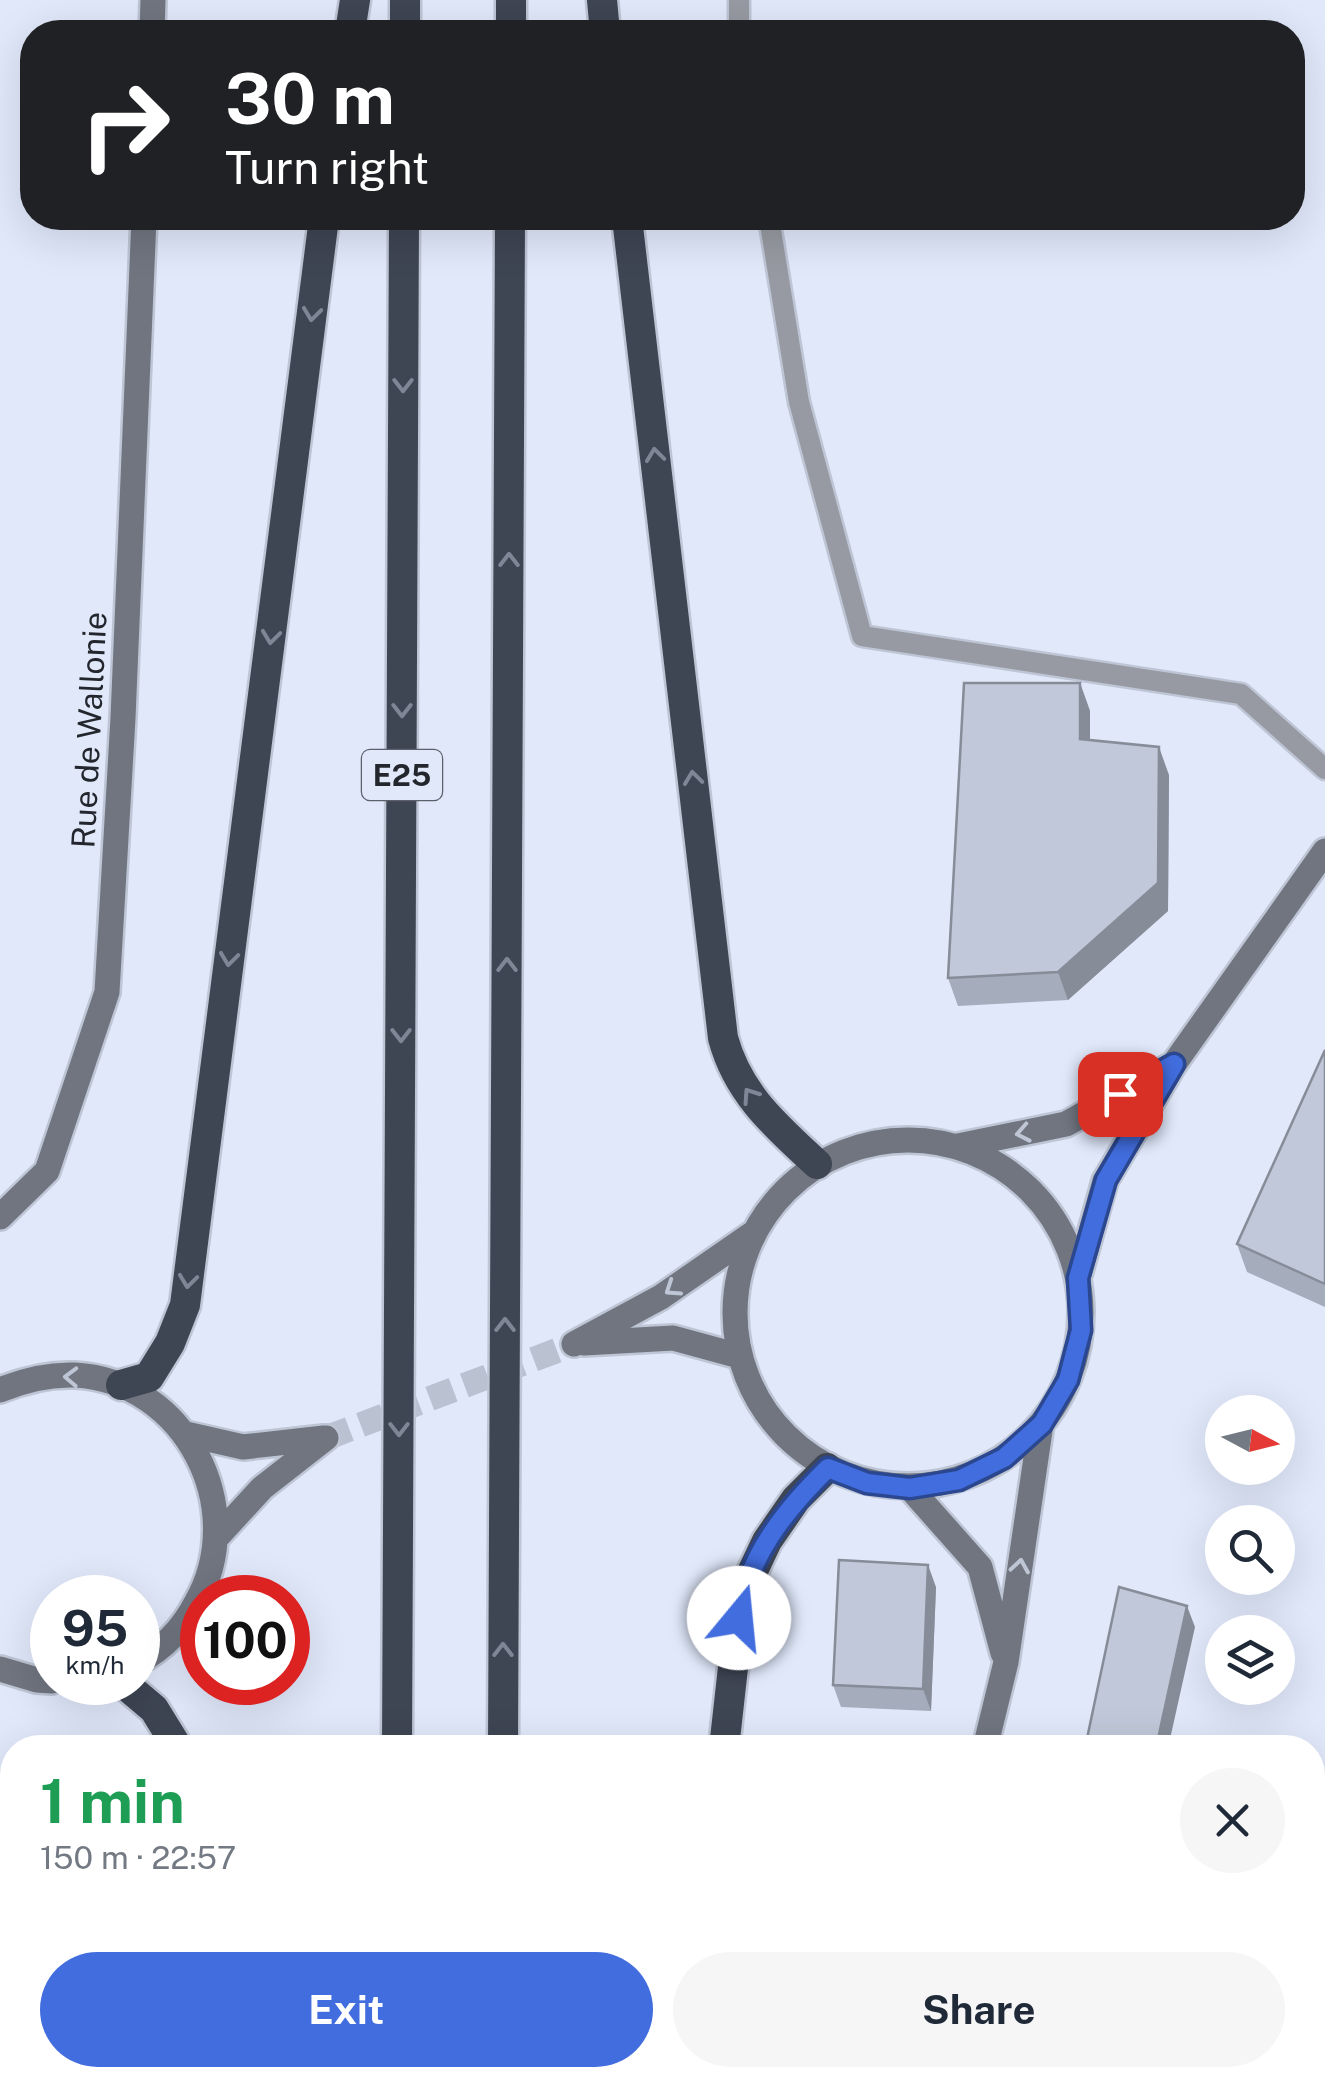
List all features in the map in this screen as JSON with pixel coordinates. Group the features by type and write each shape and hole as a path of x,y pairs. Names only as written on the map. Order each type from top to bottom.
{"highway":[{"path":"121,1385 149,1377 170,1342 184,1305 322,230"},
{"name":"E25","path":"397,1735 404,230"},
{"path":"503,1735 510,230"},
{"path":"628,230 724,1038 730,1065 749,1097 768,1120 818,1164"},
{"path":"726,1735 742,1596 766,1541 796,1499 828,1468"},
{"path":"149,1705 170,1735"}],"street":[{"name":"Rue de Wallonie","path":"0,1217 47,1172 107,992 124,718 144,230"},
{"path":"1078,1278 1106,1180 1174,1064 1325,851"},
{"path":"958,1146 1066,1124 1174,1064"},
{"path":"910,1139 958,1146 1013,1174 1055,1220 1078,1278 1081,1330 1068,1380 1042,1424 1004,1458 959,1480 910,1488 867,1483 828,1468 788,1440 758,1401 740,1356 734,1294 752,1234 780,1194 818,1164 862,1145 910,1139"},
{"path":"740,1356 673,1338 574,1344 661,1297 752,1234"},
{"path":"0,1390 30,1378 76,1375 121,1385 156,1406 186,1434 210,1483 217,1537 208,1582 186,1622 160,1647"},
{"path":"987,1735 1006,1662 1042,1424"},
{"path":"186,1434 243,1446 326,1438 262,1488 217,1537"},
{"path":"910,1488 980,1567 1006,1662"},
{"path":"0,1670 30,1678"}],"lane":[{"path":"771,230 800,402 862,636 1241,694 1325,769"}],"building":[{"path":"964,683 1080,683 1080,739 1159,747 1158,883 1058,972 948,978"},
{"path":"1325,1050 1325,1284 1237,1244"},
{"path":"839,1560 928,1565 923,1689 833,1685"},
{"path":"1119,1587 1187,1606 1159,1735 1088,1735"}],"tunnel":[{"path":"326,1438 574,1344"}],"route":[{"path":"739,1618 742,1596 766,1541 796,1499 828,1468 867,1483 910,1488 959,1480 1004,1458 1042,1424 1068,1380 1081,1330 1078,1278 1106,1180 1174,1064 1120,1094"}]}
